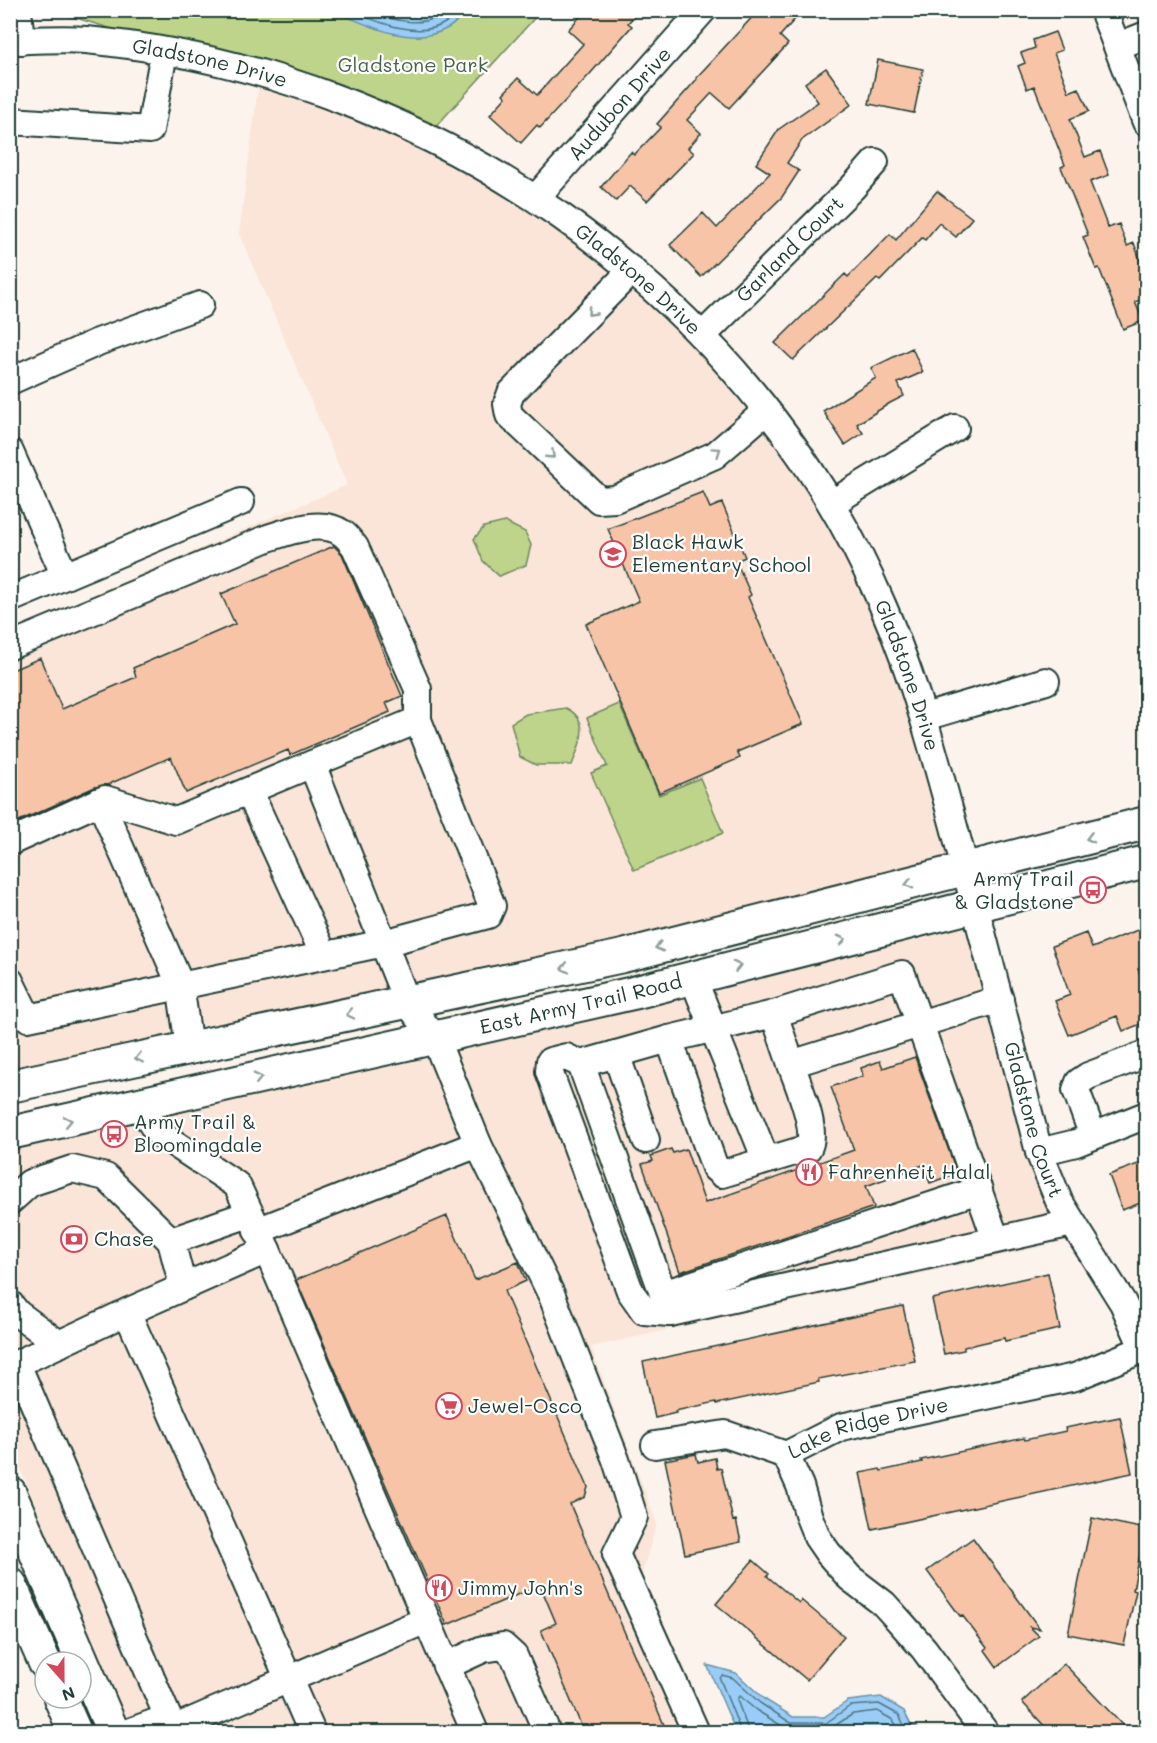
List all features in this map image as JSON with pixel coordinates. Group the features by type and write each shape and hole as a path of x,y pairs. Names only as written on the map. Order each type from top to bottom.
{"main road":[{"name":"East Army Trail Road","path":"10,1086 623,956 1146,823"},
{"name":"East Army Trail Road","path":"10,1133 693,978 1146,862"},
{"path":"10,1493 113,1732"},
{"path":"10,1584 39,1650"},
{"path":"65,1710 75,1732"}],"street":[{"path":"16,41 18,10"},
{"name":"Audubon Drive","path":"536,198 703,10"},
{"path":"1103,10 1146,122"},
{"path":"1118,46 1146,35"},
{"name":"Gladstone Drive","path":"16,41 82,40 164,52 223,64 283,81 371,111 460,155 536,198 632,270 703,335 766,411 832,503 882,603 925,717 966,870"},
{"path":"10,121 150,130 164,52"},
{"name":"Garland Court","path":"703,335 853,187 875,162"},
{"path":"632,270 511,393 507,404 509,416 599,500 606,500 615,499 715,454 766,411"},
{"path":"10,381 98,342 200,306"},
{"path":"832,503 956,428"},
{"path":"10,453 65,576"},
{"path":"10,598 241,502"},
{"path":"10,646 268,538 297,529 322,527 341,532 355,547 418,689 418,720 492,906 488,915 384,943 180,984 19,1024 10,981"},
{"path":"925,717 1046,681"},
{"path":"10,842 105,799 176,821 418,720"},
{"path":"312,764 407,1002 435,1038 478,1144 552,1296 616,1460 634,1517 616,1554 696,1732"},
{"path":"249,791 324,955"},
{"path":"100,801 180,984 189,1047"},
{"name":"Gladstone Court","path":"966,870 1039,1152 1059,1201 1123,1303 1146,1350"},
{"path":"979,1190 644,1311 630,1291 549,1071 550,1061 566,1057 581,1064 669,1039 774,1014 902,974 920,1023 979,1190 996,1240"},
{"path":"693,978 766,1160"},
{"path":"791,1064 1000,999"},
{"path":"669,1039 715,1168 722,1174 808,1148 812,1142 812,1129 774,1014"},
{"path":"616,1054 646,1140"},
{"path":"1093,1136 1076,1090 1079,1082 1088,1076 1146,1054"},
{"path":"140,1105 157,1132 237,1185 475,1732"},
{"path":"1039,1152 1076,1143 1146,1115"},
{"path":"172,1731 14,1366 127,1311 183,1287 258,1232 478,1144"},
{"path":"10,1201 30,1183 72,1169 106,1176 171,1241 183,1287"},
{"path":"667,1304 1072,1223"},
{"path":"171,1241 258,1232"},
{"path":"10,1304 17,1313 59,1344"},
{"path":"127,1311 312,1732"},
{"name":"Lake Ridge Drive","path":"985,1732 903,1624 884,1604 850,1578 828,1553 817,1537 808,1517 800,1486 786,1455 841,1427 1075,1377 1146,1350"},
{"path":"655,1445 725,1434 786,1455"},
{"path":"172,1731 426,1620"},
{"path":"446,1666 483,1649 503,1646 514,1656 546,1732"},
{"path":"129,1732 156,1722 172,1731"}],"shaded area":[{"name":"Black Hawk Elementary School","path":"259,80 392,129 531,203 608,260 759,413 825,506 873,603 917,720 957,866 11,1079 10,630 347,485 239,234"},
{"path":"968,917 1072,1240 591,1347 657,1524 641,1576 709,1732 130,1732 11,1446 10,1143"}],"green space":[{"name":"Gladstone Park","path":"53,11 541,11 430,133 172,47"},
{"path":"505,522 525,532 531,545 526,565 499,576 483,561 474,539 484,527"},
{"path":"619,704 659,795 700,778 723,833 634,870 591,773 607,766 587,718"},
{"path":"566,708 579,719 582,734 572,765 536,765 520,757 511,723 526,714"}],"water":[{"path":"334,11 467,11 449,28 418,36 375,28"},
{"path":"707,1665 736,1673 764,1699 793,1717 824,1717 848,1701 881,1697 904,1711 911,1725 926,1732 736,1732"}],"building":[{"path":"586,10 640,10 628,23 632,26 590,74 540,128 537,125 521,143 490,115 506,97 503,94 518,78 537,95 583,44 568,30"},
{"path":"803,10 780,36 788,44 729,108 712,93 687,120 701,133 688,148 694,153 647,201 630,186 616,201 601,187 631,152 634,155 661,127 657,124 758,11"},
{"path":"1055,32 1062,50 1054,53 1069,92 1079,88 1089,111 1070,119 1085,157 1100,151 1109,175 1090,182 1108,228 1119,224 1127,246 1134,243 1146,276 1146,298 1135,302 1143,321 1123,329 1099,268 1096,269 1083,237 1088,235 1061,167 1065,165 1034,86 1027,89 1018,66 1025,63 1021,53 1035,48 1033,40"},
{"path":"878,60 923,69 914,113 869,104"},
{"path":"826,68 852,104 802,140 787,163 799,171 782,197 701,277 670,245 703,213 717,228 770,173 756,164 779,129 818,102 805,83"},
{"path":"937,191 972,218 956,237 939,223 925,240 922,238 880,281 877,279 793,360 775,343 845,274 848,277 890,234 896,240"},
{"path":"912,348 923,372 898,383 904,396 857,424 863,433 845,445 823,411 876,378 871,368"},
{"path":"703,492 710,508 722,503 745,557 736,561 751,595 748,597 803,724 737,752 740,758 659,793 586,624 639,601 608,529"},
{"path":"334,546 342,554 402,696 386,703 390,712 290,755 288,750 186,793 171,757 107,785 95,787 10,825 10,671 40,658 62,709 136,677 133,668 235,624 221,594"},
{"path":"1140,929 1146,946 1146,966 1138,969 1146,991 1146,1022 1123,1031 1117,1016 1069,1035 1055,1001 1070,995 1052,946 1086,933 1092,948"},
{"path":"915,1057 957,1173 930,1183 923,1165 866,1186 874,1207 680,1272 642,1164 653,1161 651,1156 671,1149 673,1153 686,1149 705,1203 854,1150 831,1087 863,1076 861,1068 880,1061 883,1068"},
{"path":"1146,1161 1146,1201 1122,1210 1109,1175"},
{"name":"Jewel-Osco","path":"447,1216 475,1280 518,1262 526,1281 504,1291 588,1487 585,1497 570,1504 667,1732 584,1732 541,1630 556,1623 540,1585 447,1625 296,1280"},
{"path":"1048,1273 1060,1329 1005,1341 1004,1338 944,1354 932,1299"},
{"path":"903,1306 915,1361 818,1379 819,1382 675,1411 676,1413 655,1418 643,1362"},
{"path":"1120,1417 1132,1473 872,1529 860,1473 880,1469 881,1471 1024,1438 1025,1440 1066,1431 1065,1428"},
{"path":"696,1454 698,1462 715,1458 717,1469 721,1468 733,1521 736,1520 741,1542 685,1554 665,1460"},
{"path":"1092,1518 1146,1529 1124,1645 1068,1634"},
{"path":"973,1538 1040,1629 1030,1627 1039,1636 997,1667 985,1650 987,1648 927,1571"},
{"path":"753,1560 769,1574 767,1576 799,1603 801,1600 844,1636 807,1680 716,1604"},
{"path":"1064,1664 1129,1732 1050,1732 1022,1702"}],"place":[{"name":"Black Hawk Elementary School","path":"613,554"},
{"name":"Army Trail & Gladstone","path":"1093,890"},
{"name":"Army Trail & Bloomingdale","path":"114,1134"},
{"name":"Fahrenheit Halal","path":"809,1172"},
{"name":"Chase","path":"74,1239"},
{"name":"Jewel-Osco","path":"449,1406"},
{"name":"Jimmy John's","path":"439,1588"}]}
